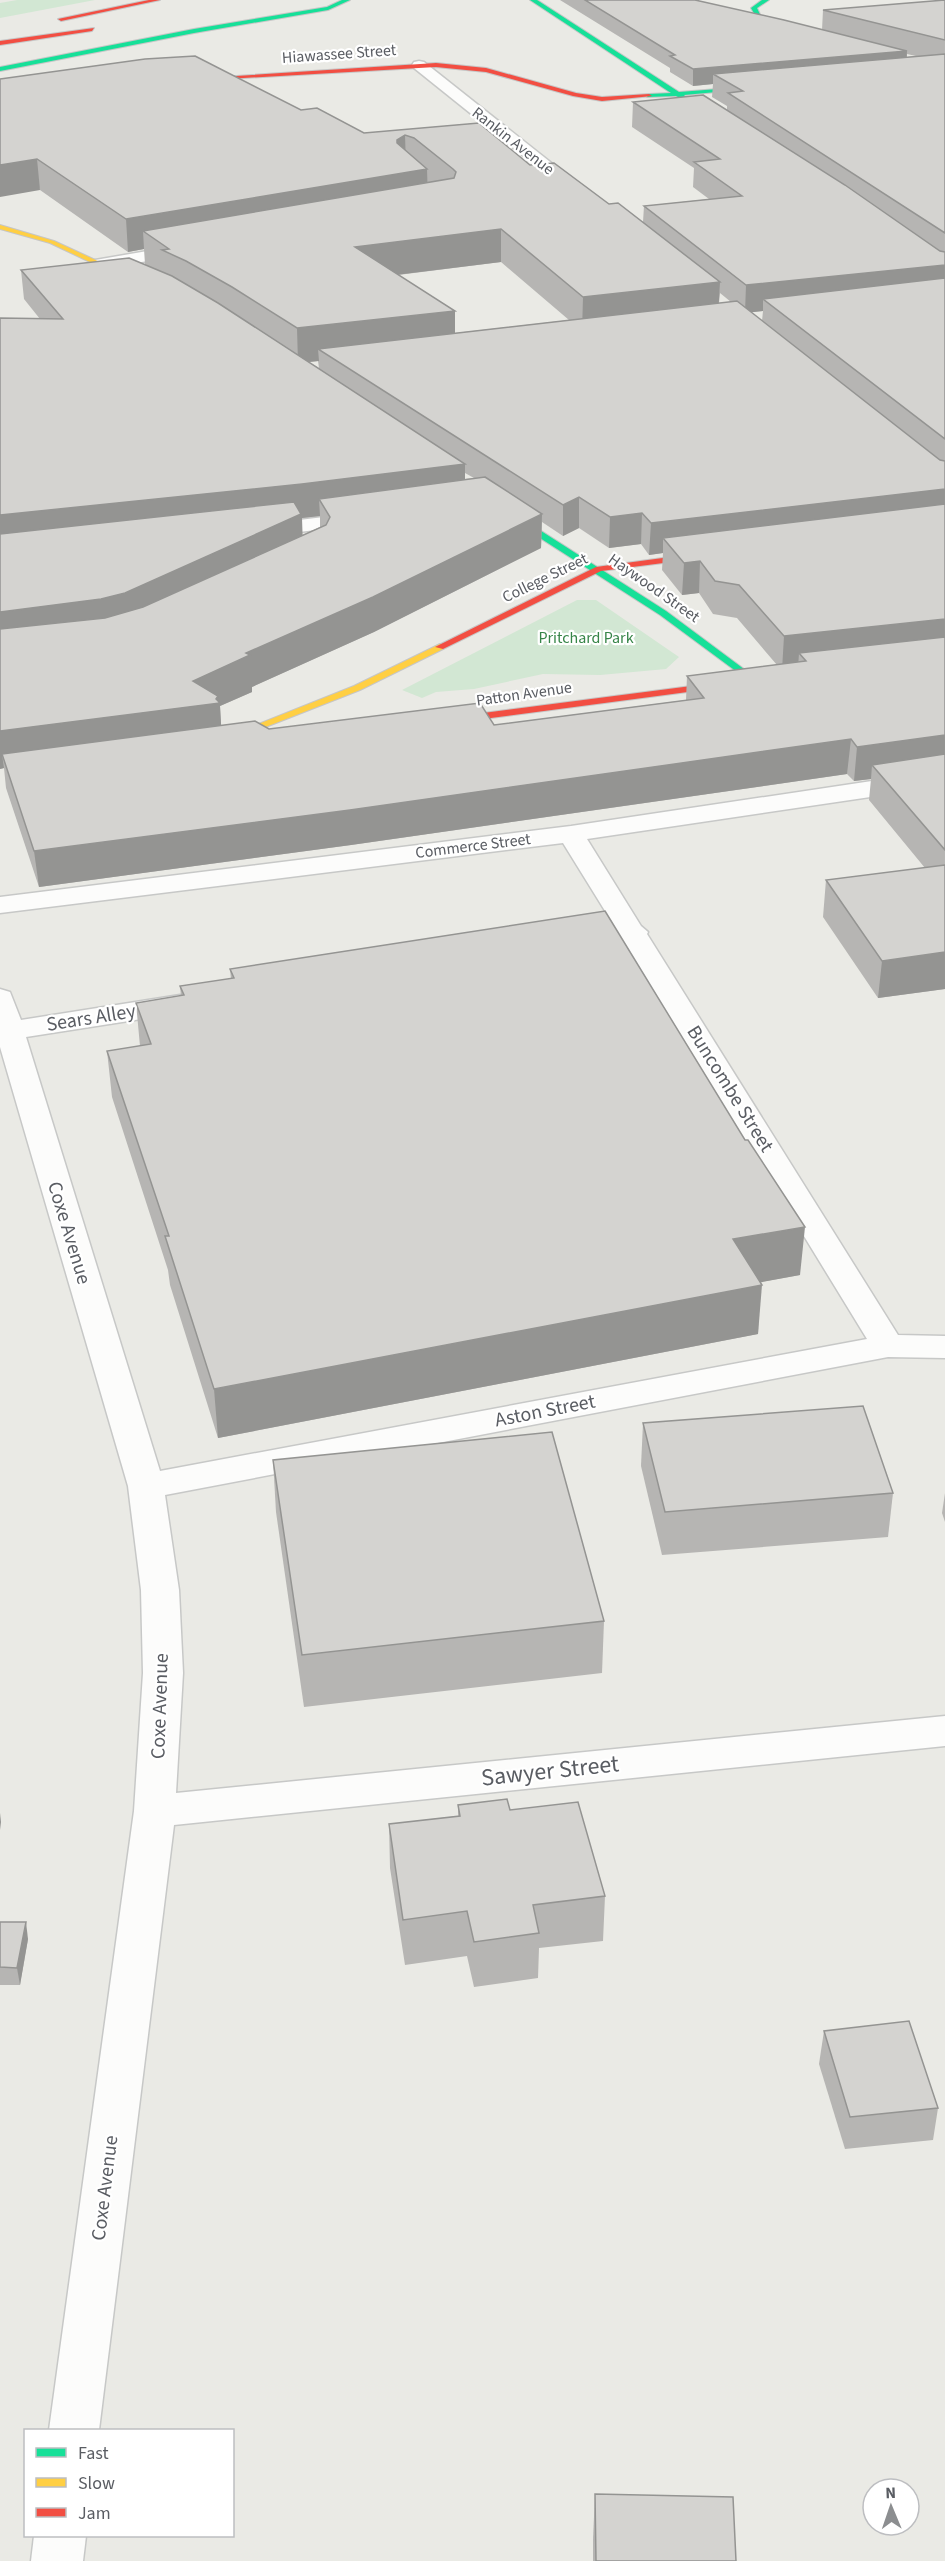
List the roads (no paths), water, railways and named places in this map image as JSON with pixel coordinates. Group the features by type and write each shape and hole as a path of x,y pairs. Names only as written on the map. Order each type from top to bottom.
{"main road":[{"path":"0,31 157,0"},
{"path":"0,54 347,0"},
{"path":"0,69 328,8 347,0"},
{"path":"533,0 701,110"},
{"path":"740,19 768,27 754,8 766,0"},
{"path":"0,44 105,27"},
{"name":"Hiawassee Street","path":"178,79 306,74 419,65 486,70 586,97 618,99 768,87"},
{"path":"10,216 32,226 52,242"},
{"path":"0,227 52,242 148,287"},
{"name":"Haywood Street","path":"490,502 566,551 599,569 761,681"},
{"name":"College Street","path":"245,747 209,749 357,688 599,569 722,553"},
{"name":"Patton Avenue","path":"432,723 761,681"}],"street":[{"name":"Rankin Avenue","path":"419,65 588,200"},
{"path":"101,264 205,246"},
{"path":"234,534 309,535 386,515"},
{"name":"Commerce Street","path":"0,905 571,834 945,778"},
{"name":"Buncombe Street","path":"571,834 634,932 888,1346"},
{"path":"551,945 634,932"},
{"name":"Sears Alley","path":"5,1015 207,1000"},
{"name":"Coxe Avenue","path":"5,1015 70,1239 146,1486 160,1590 162,1646 155,1811 74,2429"},
{"name":"Aston Street","path":"146,1486 888,1346 945,1347"},
{"name":"Sawyer Street","path":"155,1811 945,1731"},
{"path":"57,2561 60,2537"}],"park label":[{"name":"Pritchard Park","path":"586,638"}]}
